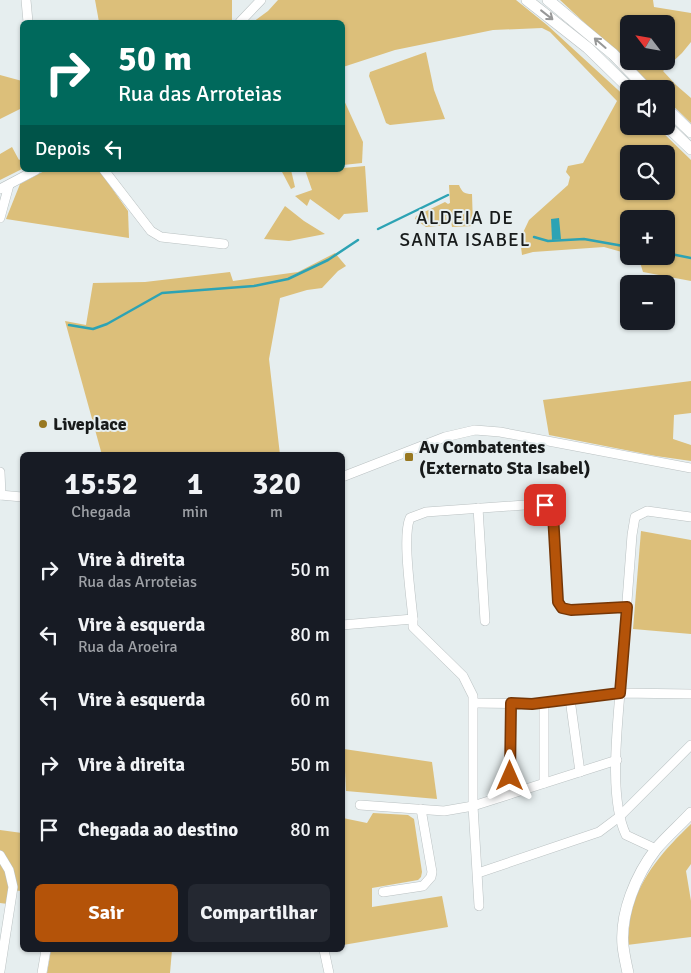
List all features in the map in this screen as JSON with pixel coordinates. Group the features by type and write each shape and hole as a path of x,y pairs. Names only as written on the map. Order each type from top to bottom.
{"main road":[{"path":"527,0 588,48 621,80"},
{"path":"548,0 613,54 638,80"},
{"path":"675,117 691,132"},
{"path":"675,133 691,149"},
{"path":"628,973 623,946 626,912 632,892 656,849 691,813"}],"street":[{"path":"26,0 28,20"},
{"path":"242,20 261,0"},
{"path":"0,189 32,172"},
{"path":"106,172 155,235 161,238 224,244"},
{"path":"0,218 9,185"},
{"path":"345,476 445,437 476,430 500,432 691,468"},
{"path":"0,472 0,495 20,497"},
{"path":"479,906 473,806 473,696 462,676 413,626 407,540 407,525 410,518 426,512 478,508 538,504 550,508 553,514 558,602 562,608 571,610 627,607"},
{"path":"478,508 485,620"},
{"path":"656,849 626,835 620,823 616,796 620,693 632,536 635,517 647,511 691,517"},
{"path":"345,625 413,619"},
{"path":"474,703 544,703 620,693 691,694"},
{"path":"570,699 580,772"},
{"path":"510,794 511,703"},
{"path":"544,703 544,783"},
{"path":"478,874 598,832 619,817 691,745"},
{"path":"360,805 444,811 473,806 617,760"},
{"path":"383,892 423,886 431,877 432,872 421,810"},
{"path":"0,855 9,870 13,887 0,971"},
{"path":"13,887 20,889"},
{"path":"42,973 46,952"},
{"path":"324,952 329,973"}],"shaded area":[{"path":"95,0 232,0 232,20 99,20"},
{"path":"278,0 516,0 547,25 620,92 620,135 665,135 691,160 691,281 675,278 675,275 643,272 641,265 675,265 675,210 620,210 620,251 604,247 533,252 522,255 520,239 529,220 568,185 570,177 566,172 568,166 583,163 617,101 550,32 542,28 493,30 395,50 345,66 345,20 256,20 268,11"},
{"path":"560,0 653,0 654,7 691,13 691,42 675,60 675,15 620,15 620,56"},
{"path":"426,52 434,90 445,119 390,125 386,123 369,76 370,72"},
{"path":"636,70 664,70 671,80 646,80"},
{"path":"0,75 20,80 20,109 0,119"},
{"path":"675,84 691,98 691,123 675,108"},
{"path":"345,102 363,142 362,163 345,165"},
{"path":"12,147 20,159 20,170 0,180 0,154"},
{"path":"365,166 368,212 344,214 339,220 310,199 307,206 295,196 312,190 306,172 345,172 345,168"},
{"path":"42,172 100,172 128,211 129,238 6,219 20,184"},
{"path":"282,172 291,172 295,187 291,189"},
{"path":"449,185 459,185 464,192 472,194 473,226 452,227 450,215 446,216 448,225 426,227 415,219 416,216 445,202 450,203"},
{"path":"285,206 325,234 289,241 264,239"},
{"path":"335,253 346,266 338,271 322,288 307,290 280,298 269,359 280,452 101,452 65,321 86,325 93,283 145,282 230,272 233,281 298,272"},
{"path":"691,381 691,413 674,415 673,439 691,445 691,461 549,435 543,400"},
{"path":"641,531 691,540 691,634 633,629"},
{"path":"345,749 432,762 437,799 346,791"},
{"path":"373,813 408,815 414,819 422,872 418,880 372,888 372,907 442,896 448,927 345,945 345,818 367,823"},
{"path":"691,824 691,864 686,871 691,901 691,937 627,945 632,910 642,885 648,874 672,843"},
{"path":"0,830 20,833 20,891 9,890 8,904 0,903"},
{"path":"51,952 172,952 170,973 47,973"}],"water":[{"path":"559,218 561,239 552,240 551,219"}],"waterway":[{"path":"378,229 448,195"},
{"path":"534,237 548,241 584,239 620,245"},
{"path":"69,325 93,329 107,324 162,293 254,286 288,279 328,260 358,240"},
{"path":"675,255 691,258"}],"place":[{"name":"Liveplace","path":"43,424"},
{"name":"Av Combatentes (Externato Sta Isabel)","path":"409,457"}],"district":[{"name":"ALDEIA DE SANTA ISABEL","path":"465,229"}],"route":[{"path":"510,776 511,703 532,704 620,693 627,607 571,610 562,608 558,602 553,514 550,508 545,505"}]}
